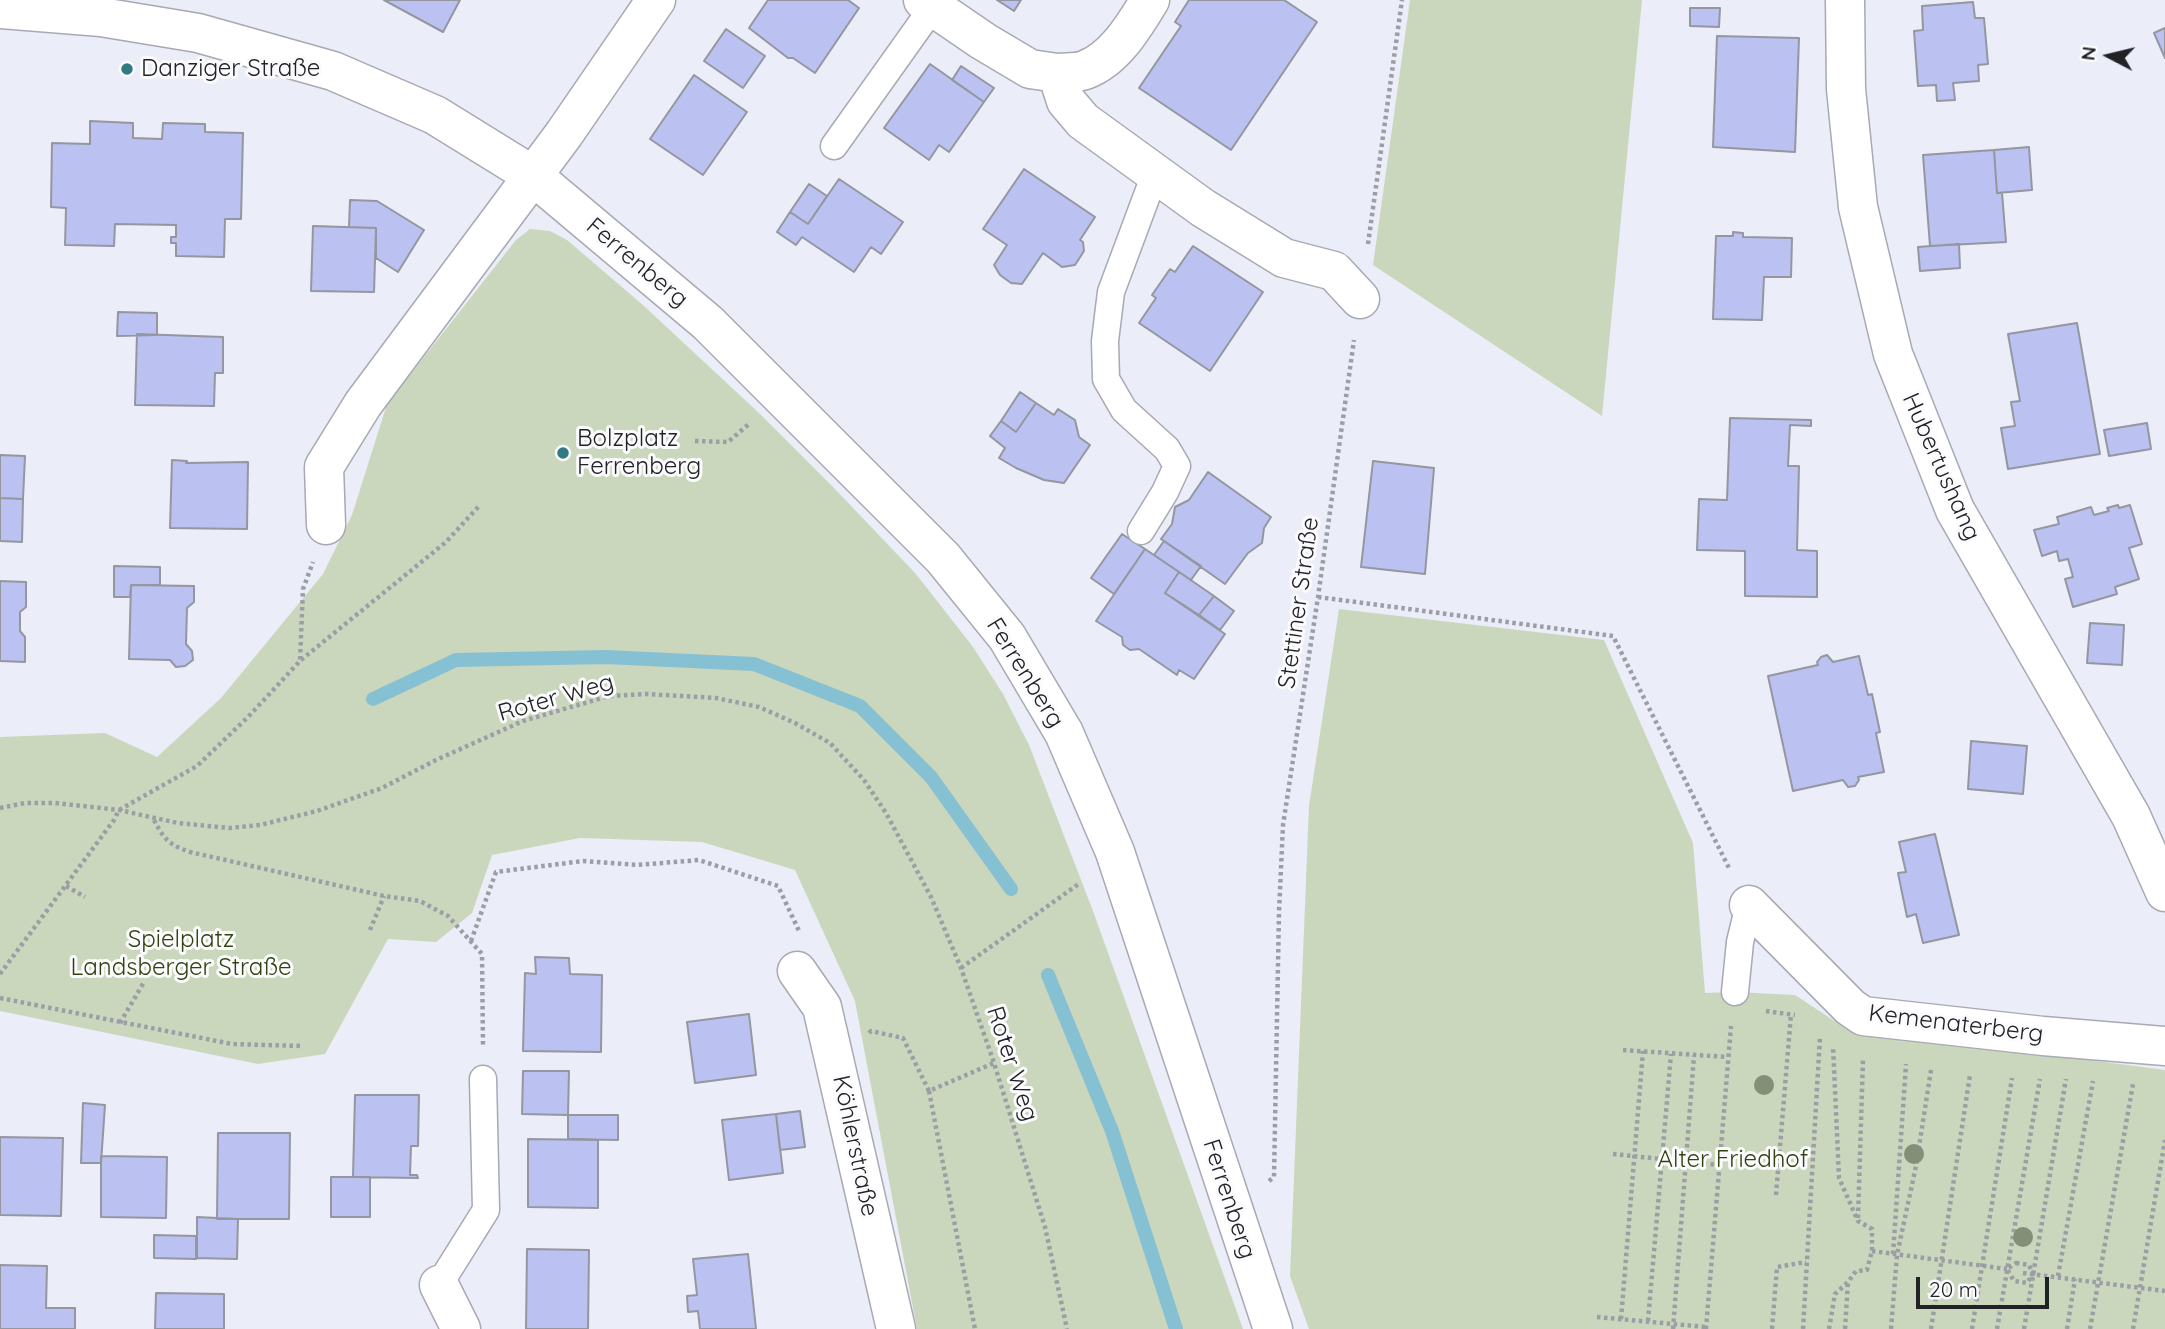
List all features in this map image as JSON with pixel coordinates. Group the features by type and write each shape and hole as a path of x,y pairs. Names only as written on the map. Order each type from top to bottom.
{"street":[{"path":"327,525 324,467 363,404 565,134 656,0"},
{"path":"928,3 1030,69 1057,73 1084,70 1109,55 1124,39 1150,0"},
{"name":"Hubertushang","path":"1845,0 1846,89 1858,207 1893,354 1955,510 2131,816 2165,892"},
{"name":"Ferrenberg","path":"0,9 101,17 198,33 332,71 435,116 532,175 708,323 943,558 1007,637 1064,733 1115,852 1273,1329"},
{"path":"1057,73 1066,101 1083,121 1203,208 1284,258 1334,271 1360,299"},
{"name":"Kemenaterberg","path":"1749,905 1850,1007 1863,1016 2043,1036 2165,1046"},
{"name":"Köhlerstraße","path":"797,971 822,1007 896,1329"},
{"path":"439,1285 461,1329"}],"lane":[{"path":"834,146 928,3"},
{"path":"1141,531 1166,492 1177,466 1167,449 1124,410 1106,379 1105,341 1111,292 1155,174"},
{"path":"1734,999 1740,942 1749,905"},
{"path":"439,1285 486,1210 483,1079"}],"path":[{"name":"Stettiner Straße","path":"1273,1177 1283,825 1402,0"},
{"path":"695,442 728,442 782,396"},
{"path":"0,974 119,810 197,766 300,661 446,542 480,505"},
{"path":"300,661 303,589 327,525"},
{"path":"1318,597 1613,636 1724,859"},
{"name":"Roter Weg","path":"0,808 25,803 55,803 119,810 153,819 229,828 260,825 317,811 382,788 436,760 523,721 609,696 647,694 716,698 759,707 830,743 864,780 886,813 931,897 961,968 994,1063 1045,1227 1067,1329"},
{"path":"153,819 172,846 190,852 384,896 420,901 449,916 482,954 483,1079"},
{"path":"961,968 1087,879 1115,852"},
{"path":"471,941 496,872 583,861 637,865 699,860 778,886 802,936 797,971"},
{"path":"65,886 85,897"},
{"path":"370,930 384,896"},
{"path":"120,1023 144,982"},
{"path":"0,998 232,1044 302,1046"},
{"path":"1597,1317 1706,1328 1734,999 1801,1016"},
{"path":"1776,1195 1791,1014"},
{"path":"836,1059 872,1031 903,1038 929,1091 975,1329"},
{"path":"1803,1329 1821,1032"},
{"path":"1829,1329 1835,1294 1856,1271 1867,1270 1872,1251 1872,1229 1858,1221 1839,1178 1833,1035"},
{"path":"1623,1050 1727,1057"},
{"path":"1621,1319 1643,1051"},
{"path":"1858,1221 1863,1051"},
{"path":"1648,1321 1671,1054"},
{"path":"1673,1326 1694,1056"},
{"path":"929,1091 994,1063"},
{"path":"1891,1329 1906,1064"},
{"path":"2058,1276 2096,1068"},
{"path":"1895,1254 1916,1166 1931,1070"},
{"path":"2090,1329 2135,1073"},
{"path":"1997,1329 2041,1074"},
{"path":"1931,1329 1970,1075"},
{"path":"1972,1329 2012,1078"},
{"path":"2024,1329 2067,1078"},
{"path":"2133,1329 2165,1140"},
{"path":"1612,1154 1719,1165"},
{"path":"1872,1251 2007,1269 2016,1263 2029,1265 2034,1274"},
{"path":"1772,1329 1777,1267 1806,1262"},
{"path":"2007,1269 2014,1281 2027,1283 2034,1274"},
{"path":"2023,1273 2165,1291"},
{"path":"2067,1329 2075,1279"},
{"path":"1845,1329 1848,1282"}],"green space":[{"path":"1410,0 1642,0 1602,416 1373,265"},
{"name":"Spielplatz Landsberger Straße","path":"530,229 550,231 567,240 644,306 759,413 916,574 973,647 1003,694 1029,745 1093,911 1243,1329 917,1329 855,1001 795,870 702,842 580,838 492,855 472,913 436,942 388,939 325,1054 258,1064 0,1011 0,737 105,733 157,757 221,698 323,574 352,515 387,404 516,240"},
{"name":"Alter Friedhof","path":"1339,609 1604,640 1693,843 1705,993 1795,995 1845,1028 2165,1070 2165,1329 1309,1329 1290,1276 1309,806"}],"building":[{"path":"384,0 460,0 443,32"},
{"path":"768,0 848,0 859,8 815,73 793,58 788,58 749,28"},
{"path":"997,0 1021,0 1014,11"},
{"path":"1189,0 1284,0 1317,22 1231,150 1139,88 1181,26 1175,22"},
{"path":"1973,2 1975,18 1984,18 1988,64 1978,65 1979,81 1953,83 1955,100 1937,101 1936,85 1918,86 1914,31 1923,30 1922,6"},
{"path":"1690,8 1720,8 1719,27 1690,26"},
{"path":"2165,28 2165,58 2154,33"},
{"path":"726,29 765,56 743,88 704,61"},
{"path":"1717,36 1799,38 1795,152 1713,147"},
{"path":"930,64 984,102 949,152 939,145 929,160 884,128"},
{"path":"961,66 994,88 984,102 952,80"},
{"path":"694,75 747,112 703,175 650,139"},
{"path":"90,121 133,123 133,138 162,139 163,123 205,124 205,132 243,133 241,219 225,219 224,257 176,256 176,243 171,243 171,237 176,237 176,225 115,224 114,246 65,245 66,208 51,207 52,143 90,144"},
{"path":"2029,147 2032,190 1997,193 1994,150"},
{"path":"1994,150 1997,193 2002,193 2006,242 1930,246 1923,155"},
{"path":"1024,169 1095,217 1080,240 1083,242 1084,251 1075,265 1062,267 1043,253 1022,284 1011,283 1000,275 994,265 1007,245 983,229"},
{"path":"839,179 903,222 881,254 871,247 854,272 802,237 796,245 777,232 790,212 808,224"},
{"path":"809,184 827,196 808,224 790,212"},
{"path":"350,200 377,201 424,230 398,272 376,258 376,228 349,227"},
{"path":"313,226 376,228 374,292 311,291"},
{"path":"1733,232 1743,233 1743,237 1792,238 1791,277 1764,277 1762,320 1713,319 1716,236 1733,236"},
{"path":"1959,244 1960,268 1920,271 1918,247"},
{"path":"1193,246 1263,292 1210,371 1139,323 1156,298 1152,295 1170,269 1175,272"},
{"path":"118,312 157,313 157,335 117,336"},
{"path":"2077,323 2100,454 2008,469 2001,428 2015,426 2011,402 2020,401 2008,334"},
{"path":"137,334 223,337 223,373 215,373 214,406 135,405"},
{"path":"1020,392 1036,403 1016,432 1001,421"},
{"path":"1036,403 1054,415 1058,409 1075,420 1079,437 1090,445 1064,483 1044,480 999,458 1005,448 990,436 1001,421 1016,432"},
{"path":"1730,418 1811,420 1811,426 1790,425 1788,466 1799,466 1797,550 1817,551 1817,597 1745,596 1745,551 1697,550 1699,499 1727,500"},
{"path":"2147,423 2151,449 2109,456 2104,430"},
{"path":"0,455 25,456 23,499 0,498"},
{"path":"172,460 187,461 186,463 248,462 247,529 170,528"},
{"path":"1373,461 1434,468 1425,574 1361,567"},
{"path":"1208,472 1271,517 1264,528 1262,543 1248,553 1225,584 1161,539 1172,524 1175,507 1189,500"},
{"path":"0,498 23,499 22,542 0,541"},
{"path":"2118,505 2119,508 2130,505 2142,544 2129,548 2139,579 2115,587 2117,594 2073,607 2065,579 2073,577 2068,559 2059,561 2057,551 2042,556 2034,530 2059,524 2057,517 2091,507 2094,515"},
{"path":"1122,534 1145,549 1114,594 1091,578"},
{"path":"1164,541 1201,566 1191,580 1154,555"},
{"path":"1145,549 1179,572 1165,593 1225,634 1194,679 1179,670 1177,675 1139,649 1130,650 1123,645 1122,637 1096,621"},
{"path":"114,566 160,567 160,585 131,585 130,597 114,597"},
{"path":"1179,572 1214,596 1199,615 1165,593"},
{"path":"0,581 26,582 26,607 20,612 20,631 25,637 25,662 0,661"},
{"path":"131,585 194,586 194,602 187,608 186,644 192,651 193,660 185,666 176,667 170,660 129,659"},
{"path":"1214,596 1234,611 1220,630 1199,615"},
{"path":"2090,623 2124,625 2122,665 2087,663"},
{"path":"1827,655 1833,662 1859,656 1868,695 1872,694 1880,732 1876,733 1884,772 1858,777 1855,786 1848,787 1843,780 1793,791 1768,676 1818,665 1821,657"},
{"path":"1971,741 2027,746 2023,794 1968,789"},
{"path":"1935,834 1959,935 1923,943 1916,914 1907,917 1898,873 1906,872 1899,842"},
{"path":"535,957 569,958 570,974 602,975 601,1052 523,1051 525,973 536,974"},
{"path":"749,1014 756,1075 695,1083 687,1022"},
{"path":"523,1071 569,1071 568,1115 522,1114"},
{"path":"355,1095 419,1095 418,1146 411,1146 410,1175 417,1175 418,1178 353,1177"},
{"path":"83,1103 105,1105 101,1163 81,1163"},
{"path":"800,1111 805,1147 780,1150 776,1114"},
{"path":"776,1114 783,1173 729,1180 722,1120"},
{"path":"568,1115 618,1115 618,1140 568,1139"},
{"path":"218,1133 290,1133 289,1219 217,1219"},
{"path":"0,1137 63,1138 61,1216 0,1215"},
{"path":"528,1139 598,1140 598,1208 528,1207"},
{"path":"101,1156 167,1157 166,1218 101,1217"},
{"path":"331,1177 370,1177 370,1217 331,1217"},
{"path":"197,1217 238,1219 237,1259 197,1258"},
{"path":"154,1235 196,1236 196,1259 154,1258"},
{"path":"527,1249 589,1250 588,1329 526,1329"},
{"path":"748,1254 756,1329 700,1329 698,1311 688,1312 687,1296 697,1295 693,1259"},
{"path":"0,1265 47,1266 46,1308 75,1308 75,1329 0,1329"},
{"path":"156,1293 224,1294 224,1329 155,1329"}],"waterway":[{"path":"373,699 456,660 606,657 754,664 860,706 931,777 1011,889"},
{"path":"1048,975 1112,1131 1176,1329"}],"place":[{"name":"Danziger Straße","path":"127,69"},
{"name":"Bolzplatz Ferrenberg","path":"563,453"}]}
